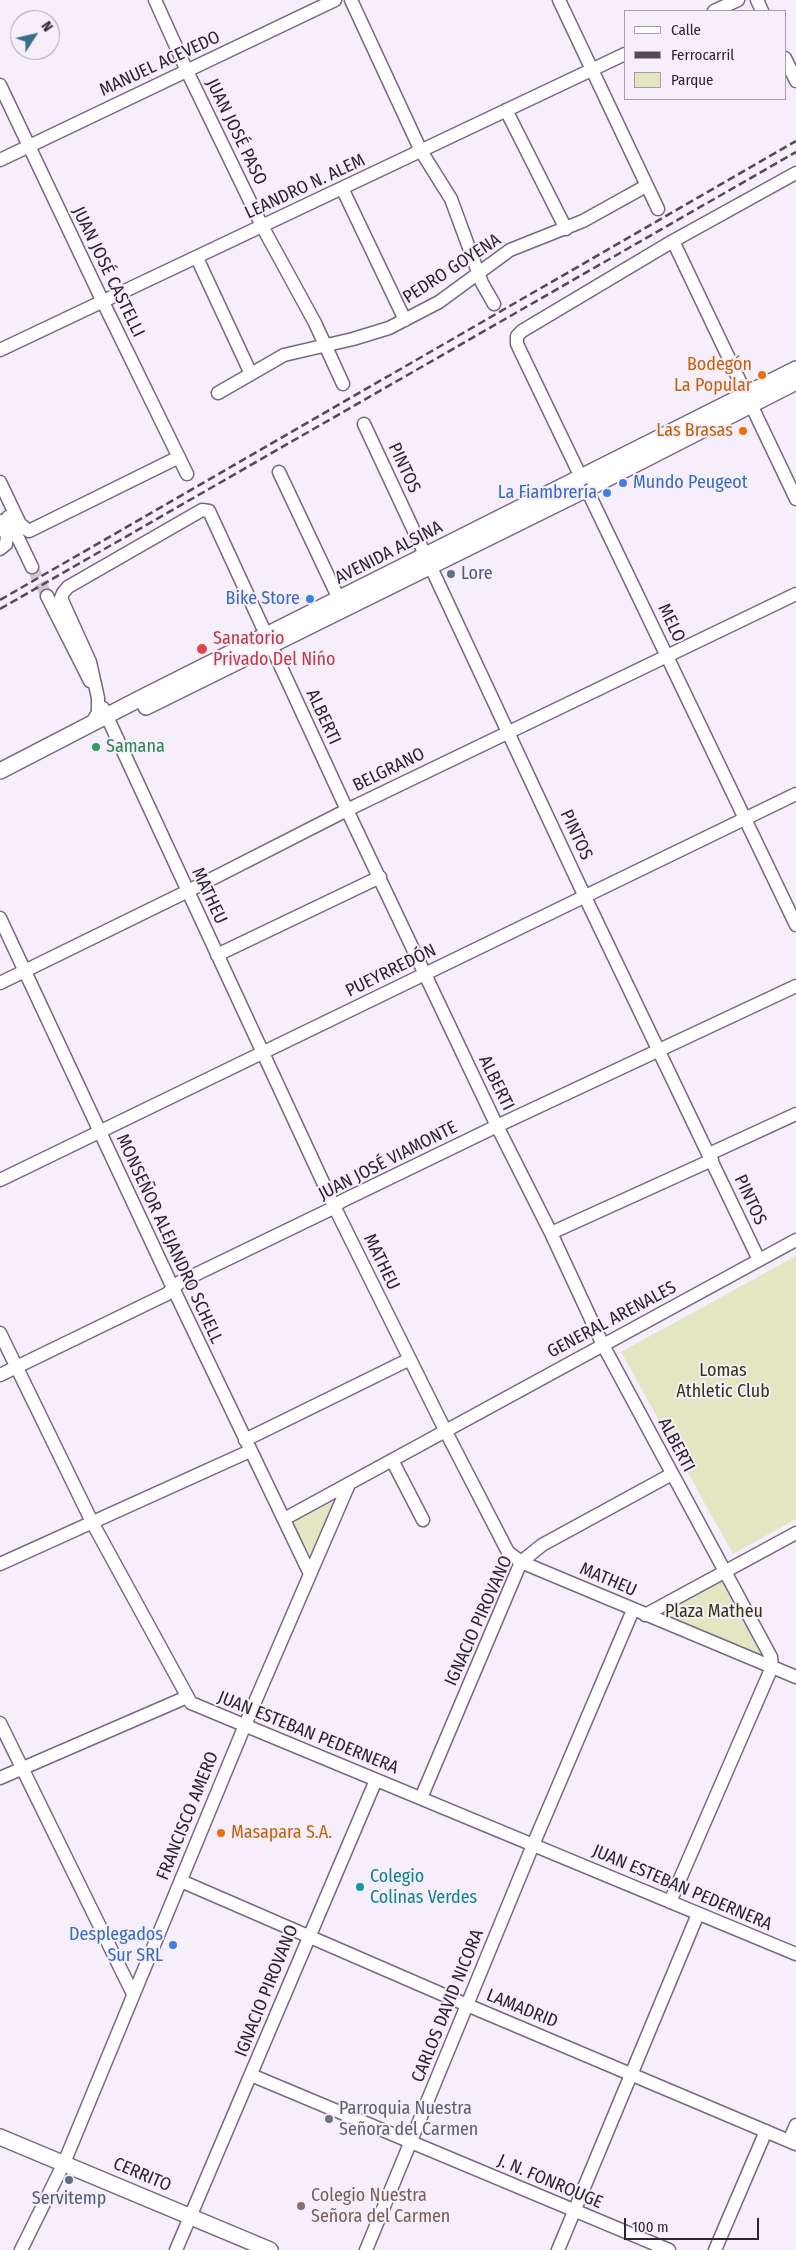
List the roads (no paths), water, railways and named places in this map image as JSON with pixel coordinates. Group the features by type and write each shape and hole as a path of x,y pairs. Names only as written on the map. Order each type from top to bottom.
{"main road":[{"name":"AVENIDA ALSINA","path":"0,782 109,721 585,484 748,400 796,369"},
{"name":"AVENIDA ALSINA","path":"748,400 796,382"},
{"name":"AVENIDA ALSINA","path":"0,771 91,724 109,721 124,707 268,641 339,599 428,561"},
{"name":"CERRITO","path":"0,2137 270,2250"}],"street":[{"name":"JUAN JOSÉ PASO","path":"156,0 186,71 262,226 326,345 343,384"},
{"name":"MANUEL ACEVEDO","path":"0,160 335,0"},
{"path":"351,0 421,151 455,207 478,273 494,304"},
{"path":"559,0 658,209"},
{"path":"716,10 738,0"},
{"name":"LEANDRO N. ALEM","path":"0,350 624,54"},
{"path":"786,60 796,81"},
{"name":"JUAN JOSÉ CASTELLI","path":"0,85 102,302 188,474"},
{"path":"506,110 566,229"},
{"path":"796,173 673,241 796,499"},
{"name":"PEDRO GOYENA","path":"218,393 284,355 368,335 405,320 439,302 510,250 566,229 646,186"},
{"path":"342,188 405,320"},
{"name":"MELO","path":"673,241 522,331 517,336 517,344 796,925"},
{"path":"197,258 251,374"},
{"name":"PINTOS","path":"364,424 509,732 584,897 759,1260"},
{"path":"0,482 20,524 29,531 178,457"},
{"path":"279,472 339,599"},
{"path":"0,501 32,567"},
{"name":"MATHEU","path":"91,724 98,713 98,698 90,662 62,598 68,587 202,510"},
{"name":"ALBERTI","path":"202,510 209,511 347,810 497,1126 551,1233 602,1345 726,1571 770,1657 772,1667"},
{"path":"0,521 7,536 6,544 0,549"},
{"name":"BELGRANO","path":"0,983 188,891 347,810 796,594"},
{"name":"MATHEU","path":"44,600 75,670 98,698 334,1206 506,1548 520,1562 796,1678"},
{"path":"98,698 111,705 124,707"},
{"name":"PUEYRREDÓN","path":"0,1180 796,794"},
{"path":"217,955 380,877"},
{"name":"MONSEÑOR ALEJANDRO SCHELL","path":"0,918 173,1288 310,1574"},
{"name":"JUAN JOSÉ VIAMONTE","path":"0,1375 167,1294 180,1282 497,1126 796,986"},
{"path":"551,1233 796,1114"},
{"name":"GENERAL ARENALES","path":"445,1430 796,1240"},
{"name":"JUAN ESTEBAN PEDERNERA","path":"0,1333 92,1522 186,1697 196,1706 796,1954"},
{"path":"0,1564 92,1522 248,1446 410,1359"},
{"path":"284,1519 445,1430"},
{"path":"392,1460 423,1520"},
{"name":"IGNACIO PIROVANO","path":"421,1798 520,1562 542,1545 672,1474"},
{"name":"FRANCISCO AMERO","path":"21,2250 64,2163 245,1725 349,1484"},
{"path":"639,1612 726,1571 795,1533"},
{"name":"CARLOS DAVID NICORA","path":"366,2250 533,1845 639,1612"},
{"path":"670,1902 772,1667"},
{"path":"0,1778 186,1697"},
{"path":"0,1723 133,1994"},
{"name":"IGNACIO PIROVANO","path":"176,2250 376,1780"},
{"name":"LAMADRID","path":"181,1881 467,2005 792,2142"},
{"path":"558,2250 698,1914"},
{"name":"J. N. FONROUGE","path":"251,2075 669,2250"},
{"path":"792,2142 796,2124"},
{"path":"715,2250 766,2131"}],"tunnel":[{"path":"32,567 47,596"}],"railway":[{"path":"0,600 796,141"},
{"path":"0,609 796,152"}],"place":[{"name":"Bodegón La Popular","path":"762,375"},
{"name":"Las Brasas","path":"743,431"},
{"name":"Mundo Peugeot","path":"623,483"},
{"name":"La Fiambrería","path":"607,493"},
{"name":"Lore","path":"451,574"},
{"name":"Bike Store","path":"310,599"},
{"name":"Sanatorio Privado Del Nińo","path":"202,649"},
{"name":"Samana","path":"96,747"},
{"name":"Masapara S.A.","path":"221,1833"},
{"name":"Colegio Colinas Verdes","path":"360,1887"},
{"name":"Desplegados Sur SRL","path":"173,1945"},
{"name":"Parroquia Nuestra Señora del Carmen","path":"329,2119"},
{"name":"Servitemp","path":"69,2180"},
{"name":"Colegio Nuestra Señora del Carmen","path":"301,2206"}],"park label":[{"name":"Lomas Athletic Club","path":"723,1381"},
{"name":"Plaza Matheu","path":"714,1612"}]}
